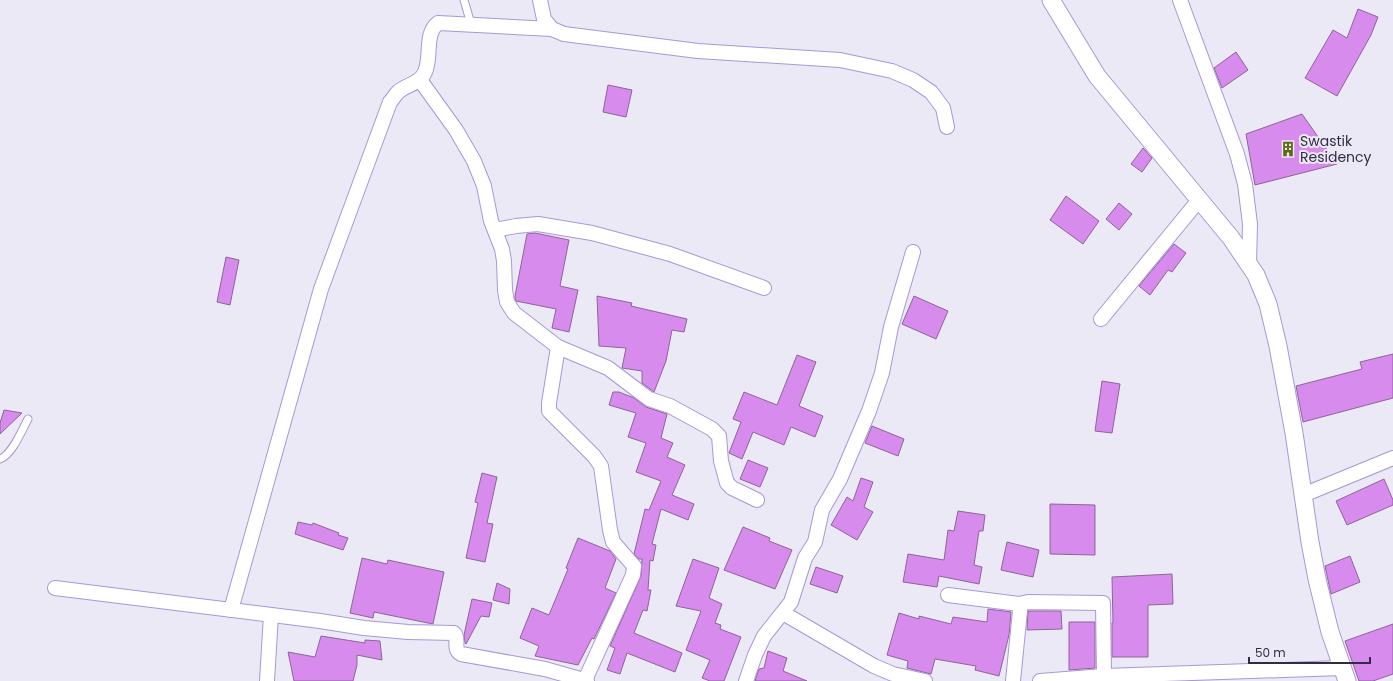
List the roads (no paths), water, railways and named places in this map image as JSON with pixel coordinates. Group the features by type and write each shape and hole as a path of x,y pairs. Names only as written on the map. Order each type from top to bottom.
{"street":[{"path":"540,0 544,19 552,29"},
{"path":"1040,681 1104,676 1344,674 1330,632 1318,579 1278,346 1268,304 1256,275 1231,238 1096,76 1051,0"},
{"path":"1180,0 1237,154 1245,184 1250,224 1249,265"},
{"path":"231,610 321,289 333,254 390,102 398,92 420,80 427,68 430,52 430,35 434,26 438,23 552,29 564,34 698,51 840,60 892,71 913,80 931,92 943,108 947,127"},
{"path":"420,80 456,130 474,161 484,186 487,205 502,249 507,302 514,313 558,348 608,368 649,399 670,406 712,429 719,436 721,462 727,483 732,488 757,500"},
{"path":"1101,319 1199,200"},
{"path":"495,230 538,224 592,232 670,254 764,288"},
{"path":"746,681 755,654 764,636 791,602 805,558 815,542 822,510 840,479 869,411 882,373 892,327 914,252"},
{"path":"55,588 320,620 364,628 408,632 454,633 457,638 456,648 461,654 545,669 586,681 633,575 634,566 613,542 601,466 594,456 549,411 558,348"},
{"path":"1303,495 1393,458"},
{"path":"948,595 1019,604 1028,602 1103,603 1104,676"},
{"path":"1013,681 1020,611"},
{"path":"783,613 874,666 893,674 925,681"},
{"path":"267,681 271,615"}],"lane":[{"path":"464,0 471,24"},
{"path":"0,459 4,457 12,448 28,418"}],"place":[{"name":"Swastik Residency","path":"1288,149"}]}
